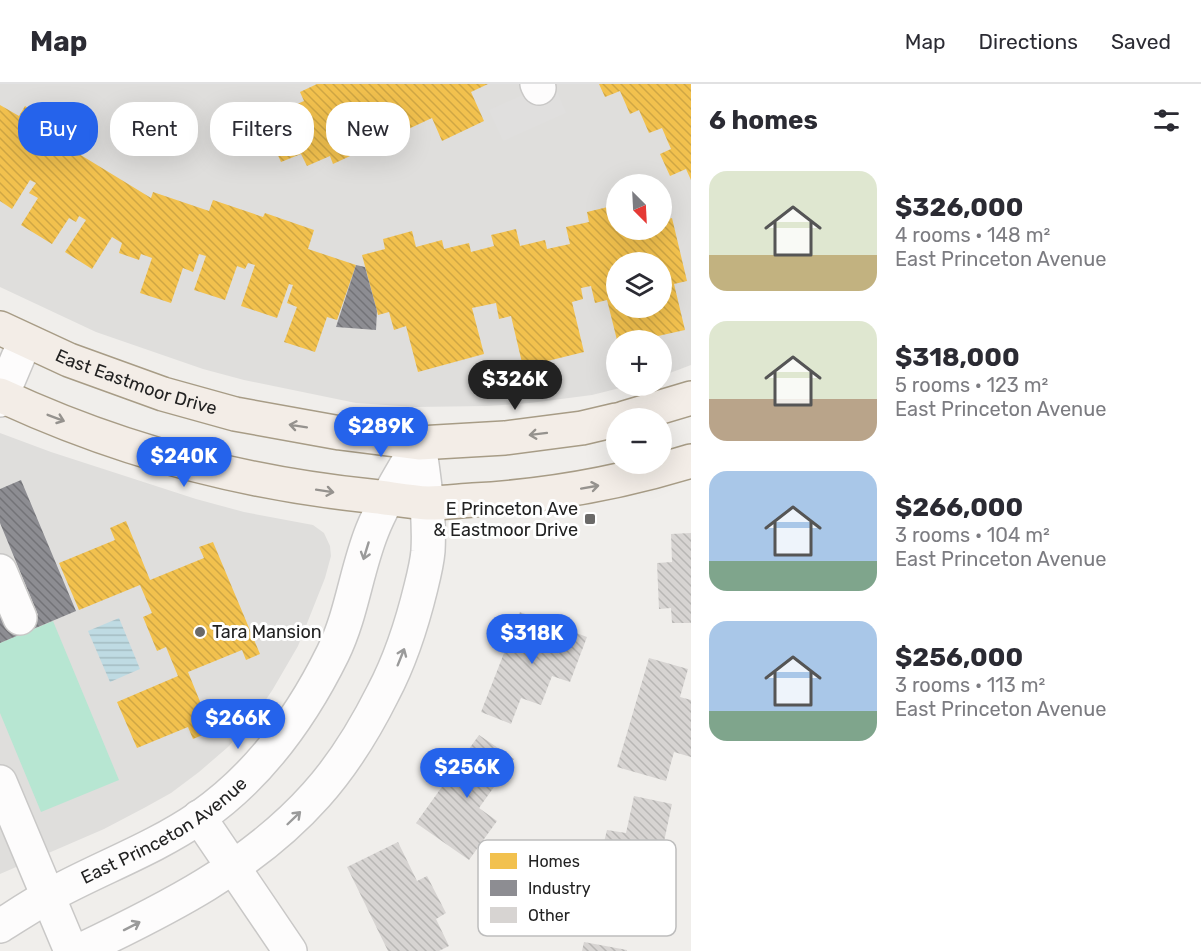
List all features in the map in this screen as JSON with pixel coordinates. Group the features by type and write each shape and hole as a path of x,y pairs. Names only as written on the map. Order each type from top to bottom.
{"main road":[{"name":"East Eastmoor Drive","path":"13,335 69,360 208,407 294,426 419,443"},
{"path":"1,397 85,430 192,464 272,482 428,503 528,496 590,487 634,478 691,461"},
{"path":"658,408 691,398"},
{"path":"419,443 505,438 582,428 606,422"}],"street":[{"path":"1,397 13,335"},
{"path":"79,951 178,901 233,868 277,834 317,794 351,749 377,705 398,662 416,609 428,552 428,503 419,443"},
{"name":"East Princeton Avenue","path":"0,926 48,897 133,855 199,817 252,772 297,718 316,688 344,626 372,531 419,443"},
{"path":"0,571 20,618"},
{"path":"4,802 71,951"},
{"path":"199,817 290,951"}],"shaded area":[{"path":"0,84 691,84 691,365 672,372 672,330 606,330 606,392 530,403 415,407 356,403 244,380 203,369 96,332 0,287"},
{"path":"547,84 554,84 566,113 503,141 489,110"},
{"path":"0,433 196,499 244,512 313,525 324,533 330,546 331,556 325,578 298,646 253,719 228,747 171,793 104,829 0,874"}],"green space":[{"path":"53,621 119,780 41,812 0,713 0,643"}],"water":[{"path":"119,618 140,669 110,682 88,631"}],"building: Homes":[{"path":"317,84 488,84 471,92 484,121 442,141 432,118 410,128 410,102 326,102 326,156 330,156 307,166 302,156 314,156 314,102 302,102 304,101 300,92"},
{"path":"599,84 691,84 691,180 686,169 672,175 669,174 660,154 671,149 662,128 649,133 639,110 630,114 620,91 605,97"},
{"path":"0,105 18,115 18,156 82,156 151,198 153,192 209,211 213,200 263,217 265,213 314,230 308,249 356,265 337,320 327,317 315,352 284,342 297,307 287,303 293,285 289,284 277,318 241,306 255,265 248,263 245,269 237,266 225,300 194,290 206,256 199,254 193,272 183,268 171,303 140,293 152,258 141,254 139,260 119,253 122,243 112,237 92,269 65,252 86,220 79,216 76,222 69,218 52,244 21,225 38,198 29,193 36,183 30,180 12,209 0,201"},
{"path":"278,156 296,156 281,162"},
{"path":"330,156 350,156 333,164"},
{"path":"606,207 606,240 672,240 672,218 687,281 674,284 685,330 672,333 672,330 614,330 612,318 672,318 672,252 606,252 606,300 595,303 591,286 581,288 583,299 572,302 584,352 523,367 511,316 499,319 496,303 472,308 484,354 418,372 406,326 394,330 389,312 378,315 362,255 385,249 383,239 412,231 416,247 442,240 444,249 469,243 471,252 494,246 491,235 516,229 520,246 545,240 547,249 570,244 566,227 589,222 587,212"},
{"name":"Tara Mansion","path":"126,521 150,580 204,558 199,547 213,542 260,654 246,660 242,650 188,672 212,731 193,739 188,727 137,748 117,702 178,676 166,647 157,651 143,617 152,613 140,585 79,610 59,563 115,540 110,528"}],"building: Industry":[{"path":"356,265 365,267 377,311 376,330 336,327"},
{"path":"21,480 76,611 0,643 0,611 7,628 38,615 0,523 0,489"}],"building: Other":[{"path":"691,533 691,623 672,623 671,608 659,609 657,563 672,562 671,534"},
{"path":"520,612 587,637 570,682 552,676 541,705 521,698 511,724 481,712"},
{"path":"649,658 688,669 680,697 691,700 691,757 674,752 666,781 617,767"},
{"path":"479,735 514,759 479,808 497,821 483,840 478,840 478,847 469,860 416,823"},
{"path":"634,796 672,804 664,840 604,840 607,830 626,833"},
{"path":"398,842 417,881 427,876 446,913 436,919 449,946 439,951 388,951 347,867"},
{"path":"584,942 627,950 627,951 582,951"}],"place":[{"name":"E Princeton Ave & Eastmoor Drive","path":"590,519"},
{"name":"Tara Mansion","path":"200,632"}]}
